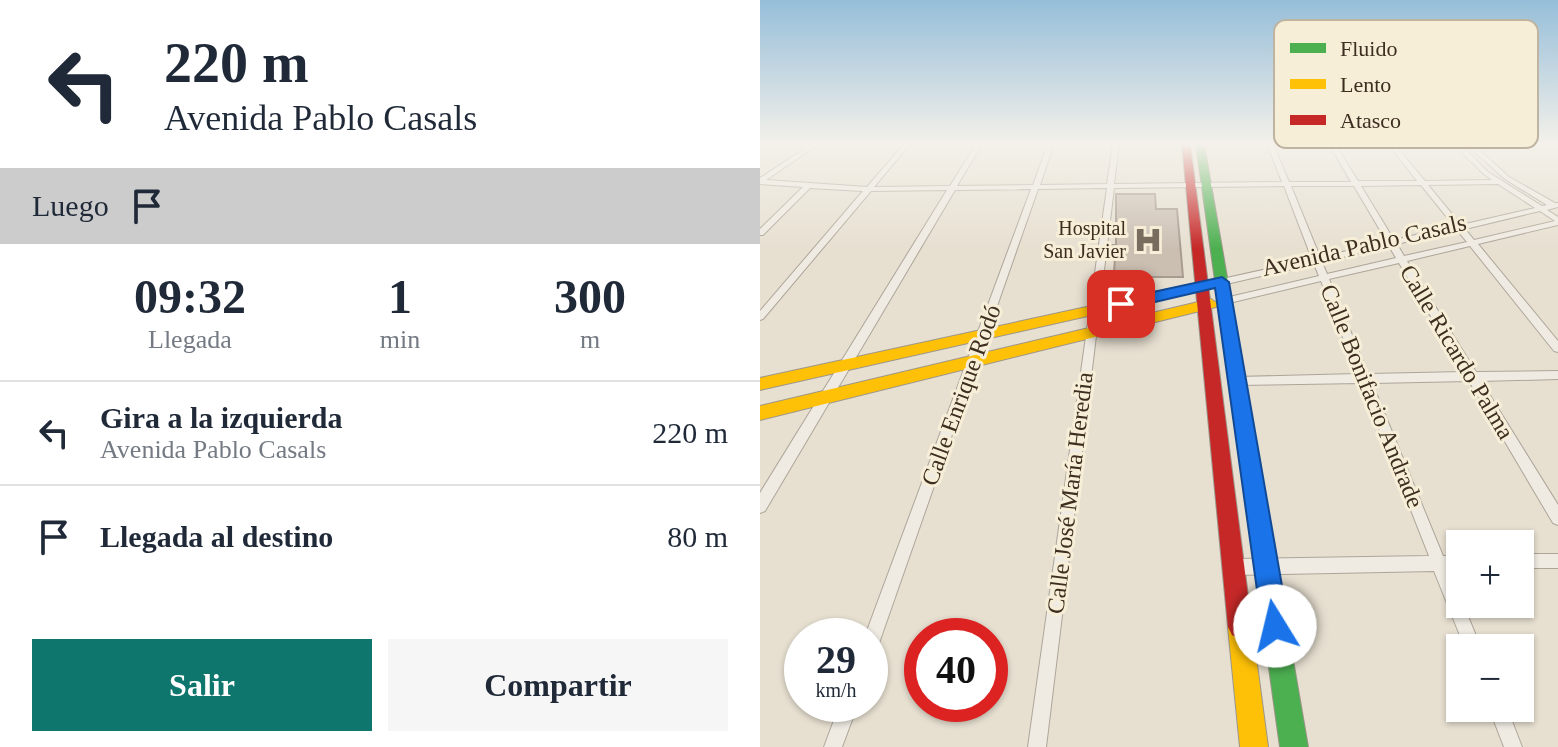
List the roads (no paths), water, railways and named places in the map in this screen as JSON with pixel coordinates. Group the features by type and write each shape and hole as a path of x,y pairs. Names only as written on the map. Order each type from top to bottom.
{"street":[{"path":"760,317 878,179"},
{"path":"760,506 958,179"},
{"name":"Calle Enrique Rodó","path":"880,618 1038,179"},
{"name":"Calle José María Heredia","path":"1037,747 1111,179"},
{"path":"1196,179 1222,282 1294,747"},
{"path":"1198,179 1202,286 1254,747"},
{"name":"Calle Bonifacio Andrade","path":"1284,179 1467,634"},
{"name":"Calle Ricardo Palma","path":"1353,179 1558,518"},
{"path":"1420,179 1558,348"},
{"path":"1495,179 1558,221"},
{"path":"1511,179 1557,207"},
{"path":"760,182 869,189 1498,182"},
{"path":"760,233 808,186"},
{"name":"Avenida Pablo Casals","path":"760,384 1222,282 1392,241 1557,207"},
{"name":"Avenida Pablo Casals","path":"760,413 1473,244 1558,221"},
{"path":"1237,381 1558,375"},
{"path":"1534,561 1558,561"},
{"path":"1234,567 1446,563"},
{"path":"833,747 842,722"},
{"path":"1503,722 1513,747"}],"place":[{"name":"Hospital San Javier","path":"1148,240"}]}
